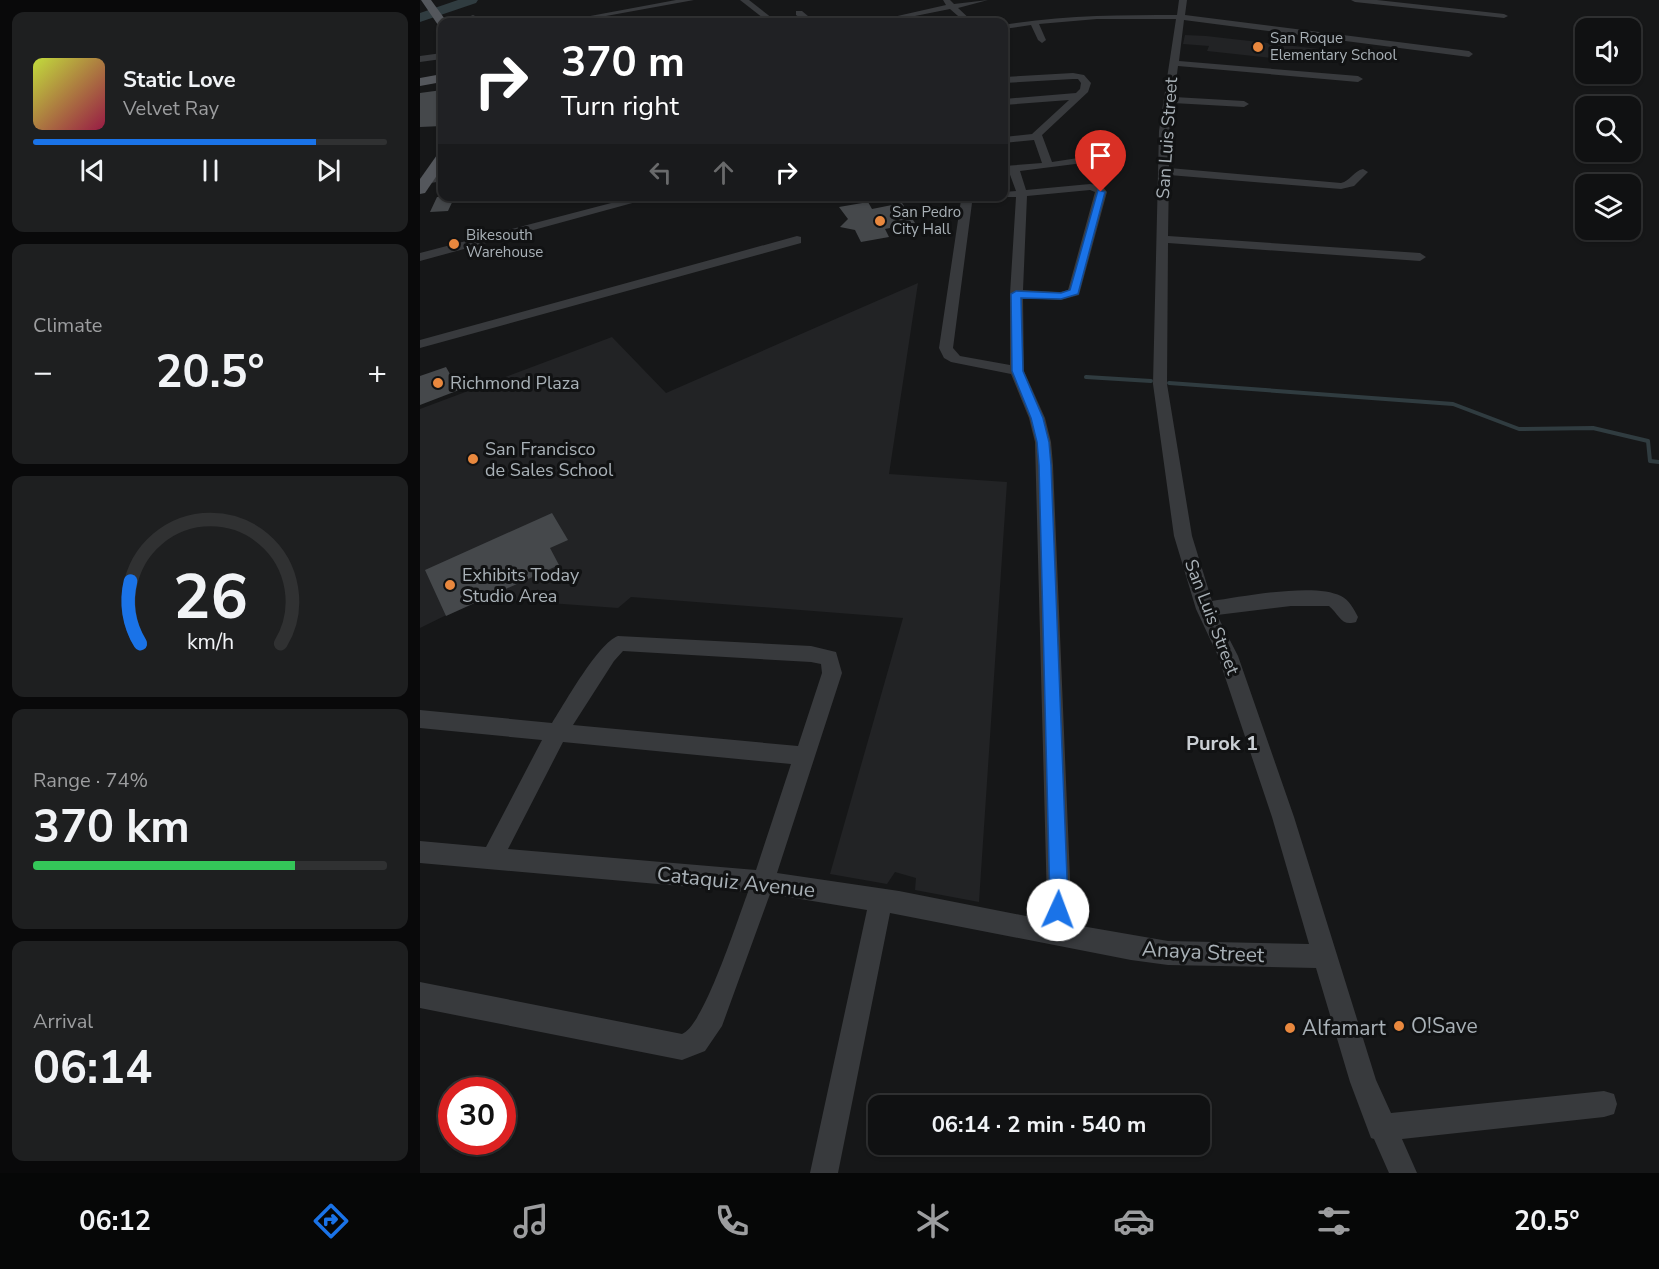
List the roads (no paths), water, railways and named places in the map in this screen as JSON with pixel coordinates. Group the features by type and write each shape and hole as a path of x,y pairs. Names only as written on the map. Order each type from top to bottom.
{"main road":[{"path":"428,3 439,18"},
{"path":"420,82 438,79"},
{"path":"422,184 438,163"}],"street":[{"path":"585,18 690,0"},
{"path":"744,0 768,18"},
{"path":"945,0 965,18"},
{"path":"894,18 984,0"},
{"path":"1355,0 1504,16"},
{"path":"1008,26 1181,8 1469,54"},
{"name":"San Luis Street","path":"1181,8 1168,100 1162,171 1160,384 1183,536 1205,609 1228,656 1283,817 1323,956 1363,1082 1381,1128 1403,1173"},
{"path":"799,13 806,18"},
{"path":"1034,22 1042,40"},
{"path":"1436,50 1437,39"},
{"path":"420,58 438,56"},
{"path":"1173,63 1358,80"},
{"path":"1008,80 1073,76 1081,77 1086,83 1085,90 1039,130 1037,137 1048,166"},
{"path":"1008,102 1078,96"},
{"path":"1168,100 1244,104"},
{"path":"1008,140 1037,137"},
{"path":"1049,930 1059,903 1045,465 1043,442 1037,418 1017,371 1016,294 1022,193 1008,168 1048,166 1091,159"},
{"path":"1162,171 1341,186 1350,184 1364,171"},
{"path":"422,184 438,179"},
{"path":"1008,195 1090,187 1098,188 1101,192 1074,292 1061,296 1016,294"},
{"path":"420,257 634,201"},
{"path":"967,201 946,348 949,355 956,359 1017,371"},
{"path":"1161,239 1420,257"},
{"path":"420,344 797,240"},
{"path":"1205,609 1316,597 1335,601 1349,617"},
{"path":"420,995 668,1046 682,1047 696,1042 713,1017 763,882 832,673 828,658 811,654 618,644 607,655 557,732 492,858"},
{"path":"420,719 804,756"},
{"name":"Cataquiz Avenue","path":"420,852 763,882 1049,930"},
{"path":"824,1173 881,900"},
{"name":"Anaya Street","path":"1049,930 1131,948 1168,953 1323,956"},
{"path":"1381,1128 1604,1104"}],"waterway":[{"path":"420,18 440,9 472,0"},
{"path":"1086,377 1151,381"},
{"path":"1169,383 1453,404 1519,429 1593,428 1648,441 1650,461 1659,462"}],"place":[{"name":"San Roque Elementary School","path":"1258,47"},
{"name":"San Pedro City Hall","path":"880,221"},
{"name":"Bikesouth Warehouse","path":"454,244"},
{"name":"Richmond Plaza","path":"438,383"},
{"name":"San Francisco de Sales School","path":"473,459"},
{"name":"Exhibits Today Studio Area","path":"450,585"},
{"name":"O!Save","path":"1399,1026"},
{"name":"Alfamart","path":"1290,1028"}],"district":[{"name":"Purok 1","path":"1222,743"}]}
